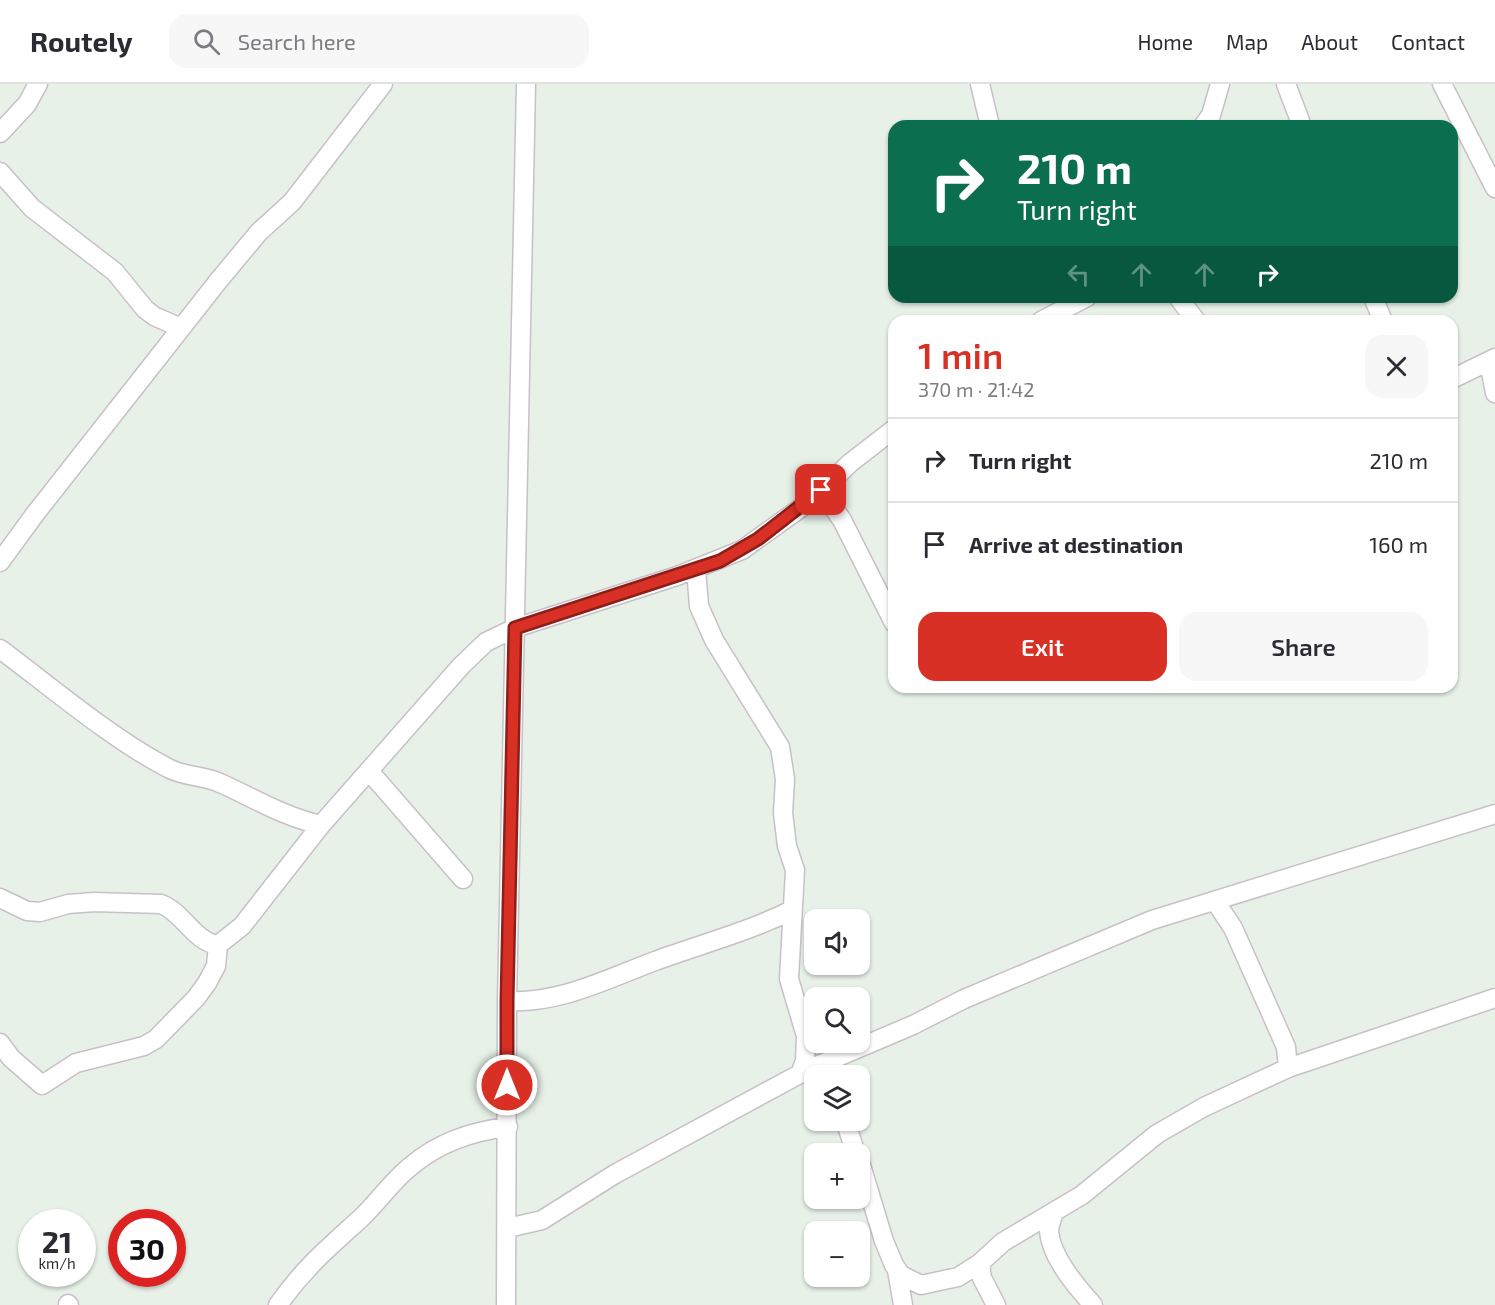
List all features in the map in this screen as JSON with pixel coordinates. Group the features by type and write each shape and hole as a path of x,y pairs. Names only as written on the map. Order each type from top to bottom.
{"street":[{"path":"0,133 27,104 38,84"},
{"path":"0,562 34,514 181,328 259,232 292,202 383,84"},
{"path":"506,1305 507,1001 526,84"},
{"path":"980,84 989,120"},
{"path":"1208,120 1220,84"},
{"path":"1286,84 1300,120"},
{"path":"1442,84 1490,162 1495,188"},
{"path":"0,172 32,208 115,272 145,309 154,316 181,328"},
{"path":"1052,315 1076,303"},
{"path":"1492,360 1493,388 1460,375 1492,360"},
{"path":"0,898 27,911 40,912 68,904 94,902 161,904 172,908 198,936 212,945 218,945 242,926 321,825 461,666 486,642 515,628 696,569 742,550 821,490 850,463 888,434"},
{"path":"821,490 842,520 888,611"},
{"path":"696,569 699,606 714,640 780,747 785,779 783,813 787,846 795,870 789,979 807,1036 806,1065"},
{"path":"0,649 128,743 168,768 189,777 218,782 271,809 321,825"},
{"path":"369,771 463,879"},
{"path":"826,1065 964,999 1152,920 1495,814"},
{"path":"1215,902 1233,928 1286,1047 1288,1068"},
{"path":"507,1001 528,1002 591,986 761,926 792,910"},
{"path":"0,1043 11,1058 42,1085 76,1063 144,1046 156,1040 196,998 216,966 218,945"},
{"path":"903,1303 921,1285 981,1271 1003,1242 1043,1226 1054,1212 1082,1195 1136,1150 1175,1123 1229,1094 1307,1061 1495,998"},
{"path":"1286,1047 1307,1061"},
{"path":"508,1228 542,1220 615,1174 804,1076"},
{"path":"278,1305 310,1263 359,1220 411,1166 440,1147 470,1134 508,1127"},
{"path":"870,1194 884,1240 897,1270 903,1303"},
{"path":"1043,1226 1066,1274 1093,1305"},
{"path":"897,1270 904,1278 921,1285"},
{"path":"981,1271 996,1305"}],"route":[{"path":"507,1085 515,628 720,561 758,539 813,499 821,490"}]}
